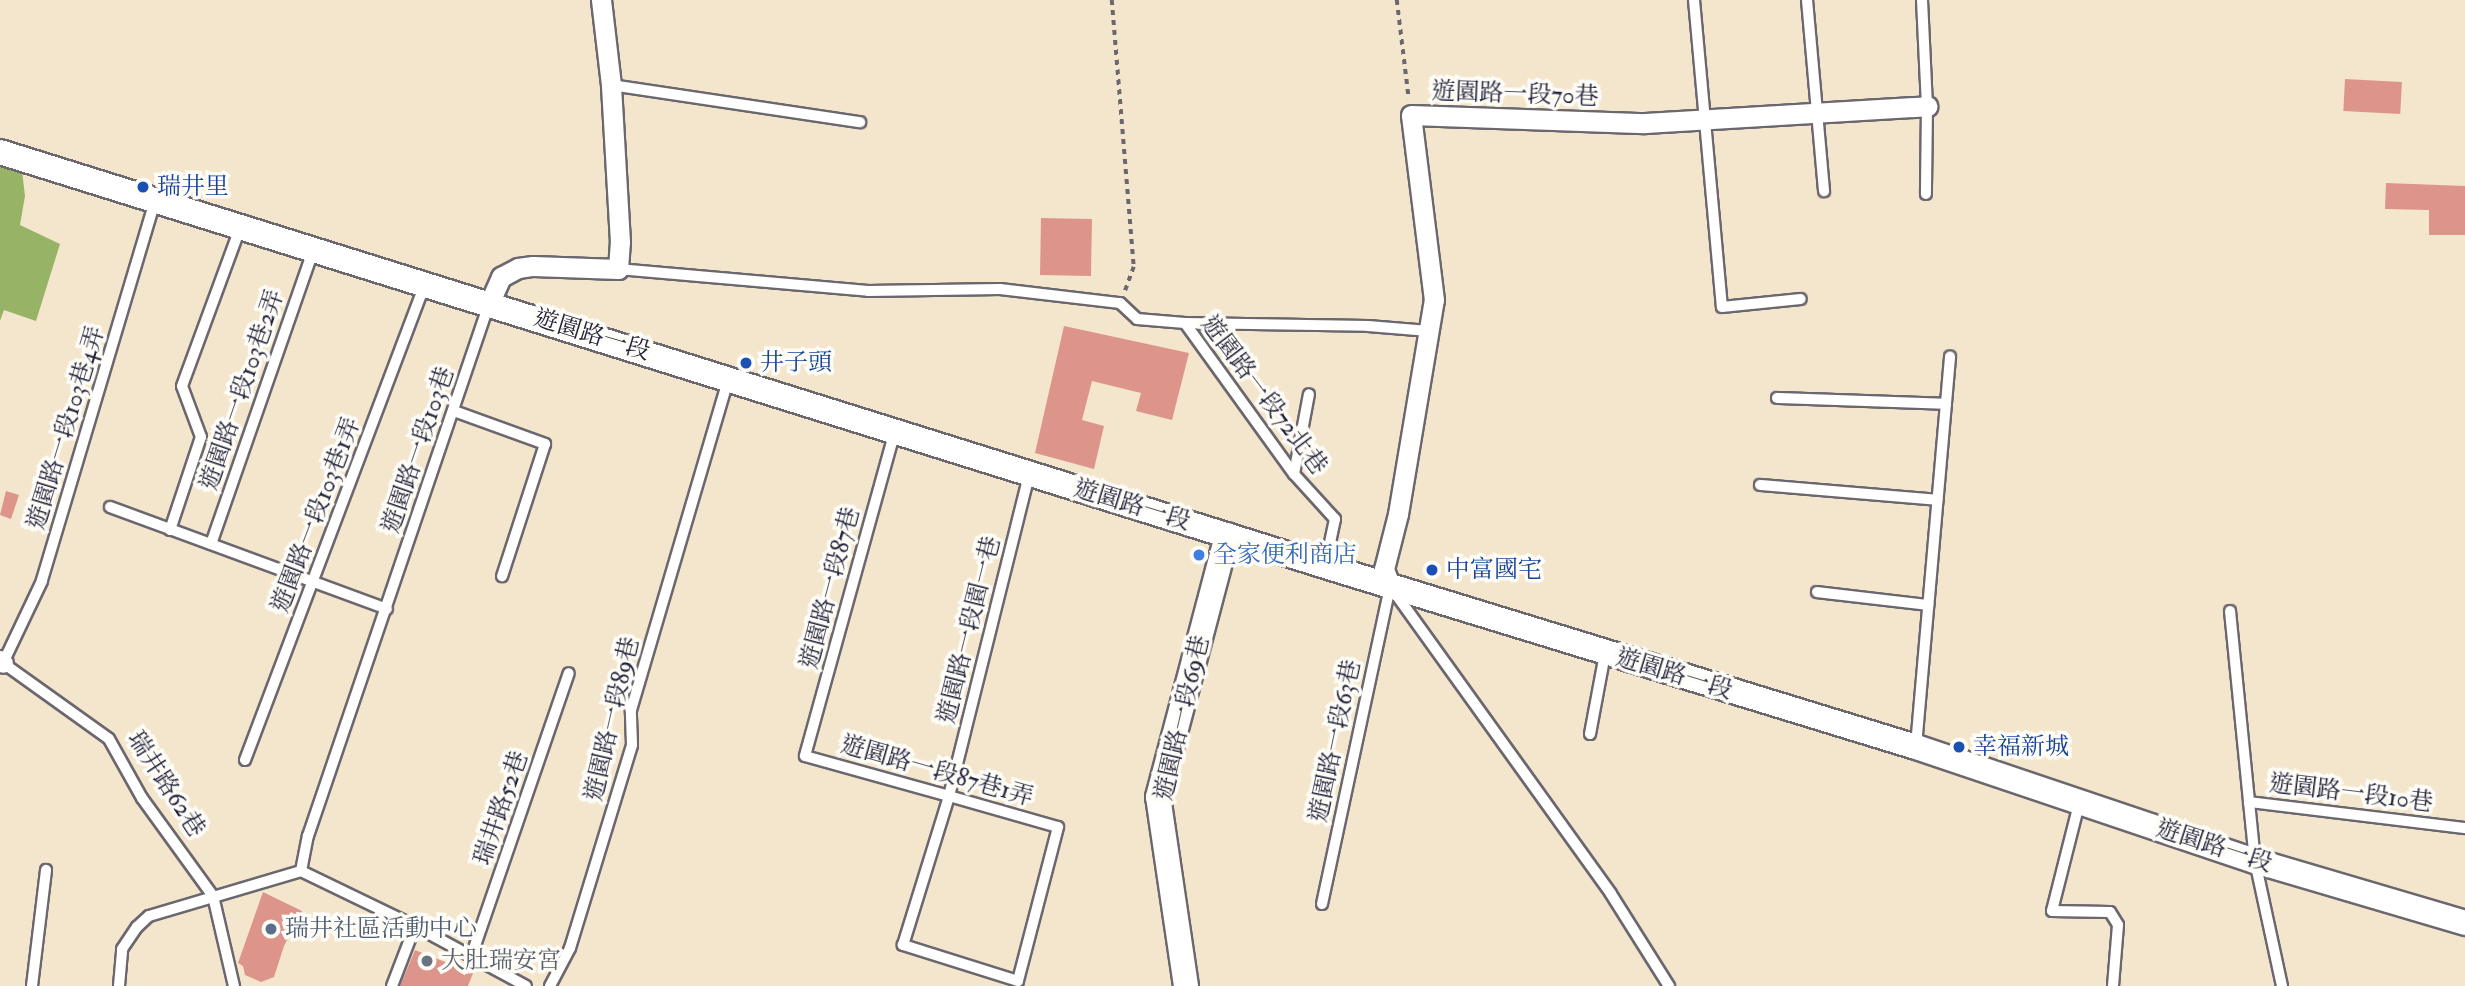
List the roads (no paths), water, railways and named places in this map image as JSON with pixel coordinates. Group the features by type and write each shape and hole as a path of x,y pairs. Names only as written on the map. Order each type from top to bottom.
{"street":[{"path":"489,304 501,277 518,268 533,265 618,270 620,242 611,85 601,0"},
{"name":"遊園路一段70巷","path":"1390,585 1384,569 1398,514 1431,332 1434,300 1412,115 1645,123 1927,106"},
{"name":"遊園路一段","path":"0,152 729,377 1605,653 1916,747 2255,861 2465,923"},
{"name":"遊園路一段69巷","path":"1186,986 1158,797 1227,535"}],"lane":[{"path":"1694,0 1702,118 1721,307 1801,299"},
{"path":"1807,0 1824,191"},
{"path":"1922,0 1927,106 1926,194"},
{"path":"611,85 860,122"},
{"name":"遊園路一段103巷4弄","path":"1,662 42,581 156,199"},
{"path":"170,530 201,437 182,386 240,227"},
{"name":"遊園路一段103巷2弄","path":"211,544 314,250"},
{"name":"遊園路一段72北巷","path":"618,270 869,291 1000,289 1120,303 1138,319 1185,323 1294,474 1335,519 1325,566"},
{"name":"遊園路一段103巷1弄","path":"245,760 425,284"},
{"name":"遊園路一段103巷","path":"300,871 308,836 489,304"},
{"path":"1185,323 1368,326 1431,332"},
{"path":"1916,747 1950,356"},
{"name":"遊園路一段89巷","path":"550,986 570,948 632,745 631,710 729,377"},
{"path":"1294,474 1309,394"},
{"path":"1777,398 1946,404"},
{"path":"453,411 545,444 502,576"},
{"name":"遊園路一段87巷","path":"805,756 895,430"},
{"name":"遊園路一段園一巷","path":"1030,473 949,796 903,946 1018,981 1058,827"},
{"path":"1760,485 1937,500"},
{"path":"110,507 387,609"},
{"path":"1390,585 1611,894 1669,986"},
{"name":"遊園路一段63巷","path":"1322,904 1390,585"},
{"path":"1817,592 1928,605"},
{"path":"2230,611 2249,802"},
{"path":"1590,734 1605,653"},
{"name":"瑞井路62巷","path":"1,662 109,739 142,798 213,896 234,986"},
{"name":"瑞井路52巷","path":"471,957 569,673"},
{"name":"遊園路一段87巷1弄","path":"805,756 1058,827"},
{"path":"2080,801 2052,911 2110,912 2118,925 2113,986"},
{"name":"遊園路一段10巷","path":"2282,986 2255,861 2249,802 2465,828"},
{"path":"32,986 46,870"},
{"path":"119,986 122,949 137,927 149,916 300,871 415,926 526,986"},
{"path":"392,986 415,926"}],"place":[{"name":"瑞井里","path":"143,187"},
{"name":"井子頭","path":"746,363"},
{"name":"全家便利商店","path":"1199,555"},
{"name":"中富國宅","path":"1432,570"},
{"name":"幸福新城","path":"1959,747"},
{"name":"瑞井社區活動中心","path":"271,929"},
{"name":"大肚瑞安宮","path":"427,961"}]}
